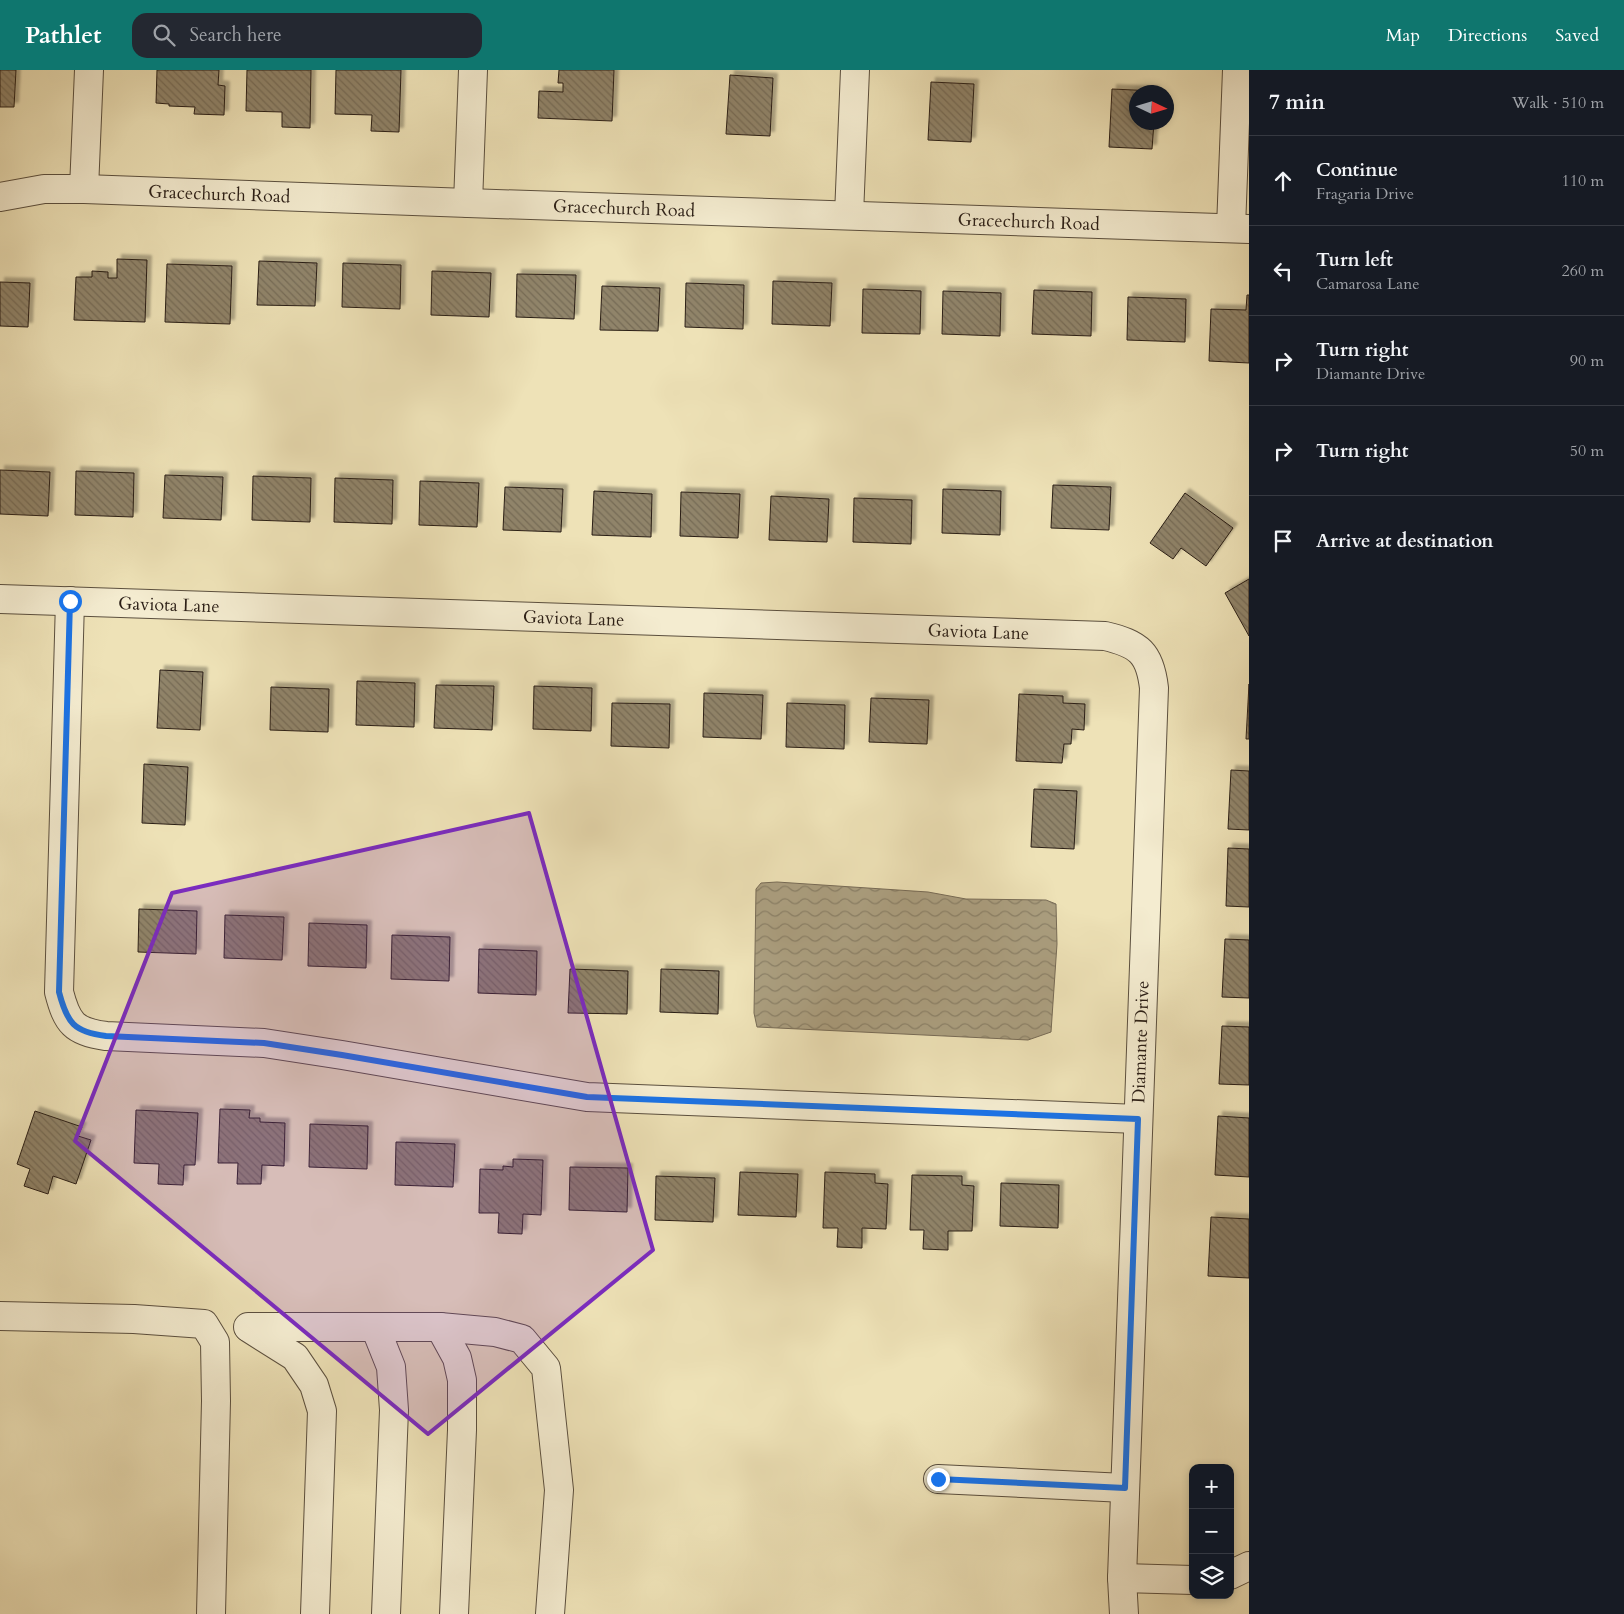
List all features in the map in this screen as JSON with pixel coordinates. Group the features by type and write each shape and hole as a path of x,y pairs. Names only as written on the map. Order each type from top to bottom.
{"street":[{"path":"84,189 89,70"},
{"path":"468,203 473,70"},
{"path":"849,215 855,70"},
{"path":"1237,70 1240,228"},
{"name":"Gracechurch Road","path":"0,197 44,189 84,189 1240,228"},
{"name":"Gaviota Lane","path":"0,599 1105,636 1126,641 1142,653"},
{"path":"70,601 59,992 64,1011 73,1025 88,1034 264,1043 587,1097 1138,1119"},
{"name":"Diamante Drive","path":"1124,1614 1122,1578 1154,688 1152,669 1142,653"},
{"path":"0,1316 134,1319 248,1327 440,1327 495,1332 522,1338 546,1368 559,1490 550,1614"},
{"path":"204,1324 216,1342 211,1614"},
{"path":"248,1327 295,1357 314,1385 322,1411 316,1614"},
{"path":"375,1327 391,1367 394,1410 386,1614"},
{"path":"440,1327 457,1358 462,1380 454,1614"},
{"path":"938,1479 1125,1488"},
{"path":"1234,1573 1249,1566"},
{"path":"1122,1578 1189,1580"}],"highlighted area":[{"path":"529,813 653,1250 428,1434 75,1141 172,893"}],"water":[{"path":"777,882 928,892 966,899 1046,900 1056,904 1057,944 1051,1032 1028,1040 757,1027 754,1013 756,889 761,883"}],"building":[{"path":"0,70 16,70 14,107 0,107"},
{"path":"157,70 219,70 218,85 225,86 224,115 194,114 195,107 169,106 169,104 156,103"},
{"path":"247,70 311,70 310,128 282,127 282,112 246,111"},
{"path":"336,70 401,70 399,132 371,131 372,115 335,114"},
{"path":"559,70 614,70 612,121 538,118 539,91 563,92 563,83 558,83"},
{"path":"730,75 773,78 770,136 726,134"},
{"path":"931,82 974,84 971,142 928,140"},
{"path":"1112,89 1129,90 1129,130 1153,130 1152,149 1109,147"},
{"path":"117,259 147,260 145,322 74,320 76,277 92,277 92,271 108,272 108,278 117,278"},
{"path":"259,261 317,263 315,306 257,305"},
{"path":"343,263 401,265 400,309 342,307"},
{"path":"167,264 232,266 230,324 165,322"},
{"path":"432,271 491,273 489,317 431,315"},
{"path":"517,274 576,275 574,319 516,317"},
{"path":"773,281 832,283 830,326 772,324"},
{"path":"0,282 30,283 28,327 0,326"},
{"path":"686,283 744,285 743,329 685,327"},
{"path":"602,286 660,288 658,331 600,330"},
{"path":"863,289 921,291 920,334 862,333"},
{"path":"1034,290 1092,292 1091,336 1032,334"},
{"path":"943,291 1001,293 1000,336 942,334"},
{"path":"1247,295 1249,295 1249,363 1209,361 1211,309 1246,310"},
{"path":"1128,297 1186,299 1185,342 1127,340"},
{"path":"0,470 50,472 48,516 0,514"},
{"path":"76,471 134,473 133,517 75,515"},
{"path":"165,475 223,477 221,520 163,518"},
{"path":"253,476 311,478 310,522 252,520"},
{"path":"335,478 393,480 392,524 334,522"},
{"path":"420,481 479,483 477,527 419,525"},
{"path":"1053,485 1111,487 1109,530 1051,528"},
{"path":"505,487 563,489 561,532 503,530"},
{"path":"943,489 1001,491 1000,535 942,533"},
{"path":"594,491 652,494 651,537 592,535"},
{"path":"681,492 740,494 738,538 680,536"},
{"path":"1185,493 1233,528 1206,566 1181,548 1173,559 1150,543"},
{"path":"771,496 829,499 827,542 769,540"},
{"path":"854,498 912,500 911,544 853,542"},
{"path":"1249,579 1249,636 1225,593"},
{"path":"160,670 203,672 200,730 157,728"},
{"path":"357,681 415,683 414,727 356,725"},
{"path":"1249,684 1249,739 1246,739"},
{"path":"436,685 494,686 492,730 434,728"},
{"path":"534,686 592,688 591,731 533,729"},
{"path":"271,687 329,689 328,732 270,730"},
{"path":"704,693 763,695 761,739 703,737"},
{"path":"1019,694 1063,696 1063,703 1085,704 1084,730 1072,729 1071,744 1064,744 1062,763 1016,761"},
{"path":"871,698 929,700 927,744 869,742"},
{"path":"612,703 670,704 669,748 611,746"},
{"path":"787,703 845,705 844,749 786,747"},
{"path":"144,764 188,767 185,825 142,823"},
{"path":"1231,770 1249,771 1249,830 1228,829"},
{"path":"1034,789 1077,791 1074,849 1031,847"},
{"path":"1228,848 1249,849 1249,907 1226,906"},
{"path":"139,909 197,911 196,954 138,952"},
{"path":"225,915 284,917 282,960 224,958"},
{"path":"309,923 367,925 366,968 308,966"},
{"path":"392,935 450,937 449,981 391,979"},
{"path":"1225,939 1249,940 1249,998 1222,997"},
{"path":"479,949 537,951 536,995 478,993"},
{"path":"570,969 628,971 627,1014 568,1013"},
{"path":"661,969 719,971 718,1014 660,1012"},
{"path":"1222,1026 1249,1027 1249,1085 1219,1084"},
{"path":"220,1109 250,1110 249,1118 260,1118 260,1122 285,1123 284,1166 262,1165 261,1184 237,1184 238,1163 218,1163"},
{"path":"136,1110 198,1113 195,1165 184,1165 183,1185 158,1184 159,1164 134,1163"},
{"path":"35,1111 82,1127 78,1136 91,1140 76,1184 53,1176 48,1194 24,1186 30,1169 17,1164"},
{"path":"1218,1116 1249,1118 1249,1177 1215,1175"},
{"path":"310,1124 368,1126 367,1169 309,1167"},
{"path":"396,1142 455,1144 453,1187 395,1185"},
{"path":"513,1159 543,1160 541,1215 523,1214 522,1234 498,1233 499,1213 479,1213 480,1169 503,1170 503,1166 513,1167"},
{"path":"570,1167 628,1168 627,1212 569,1210"},
{"path":"740,1172 798,1174 796,1217 738,1215"},
{"path":"825,1172 875,1174 875,1183 888,1184 886,1229 862,1228 862,1248 837,1247 838,1228 823,1228"},
{"path":"912,1175 962,1176 962,1185 974,1186 972,1231 948,1231 948,1250 923,1249 924,1230 910,1230"},
{"path":"656,1176 715,1178 713,1222 655,1220"},
{"path":"1001,1183 1059,1185 1058,1228 1000,1226"},
{"path":"1211,1217 1249,1219 1249,1278 1208,1276"}],"route":[{"path":"70,601 59,992 64,1011 73,1025 88,1034 264,1043 587,1097 1138,1119 1125,1488 938,1479"}]}
